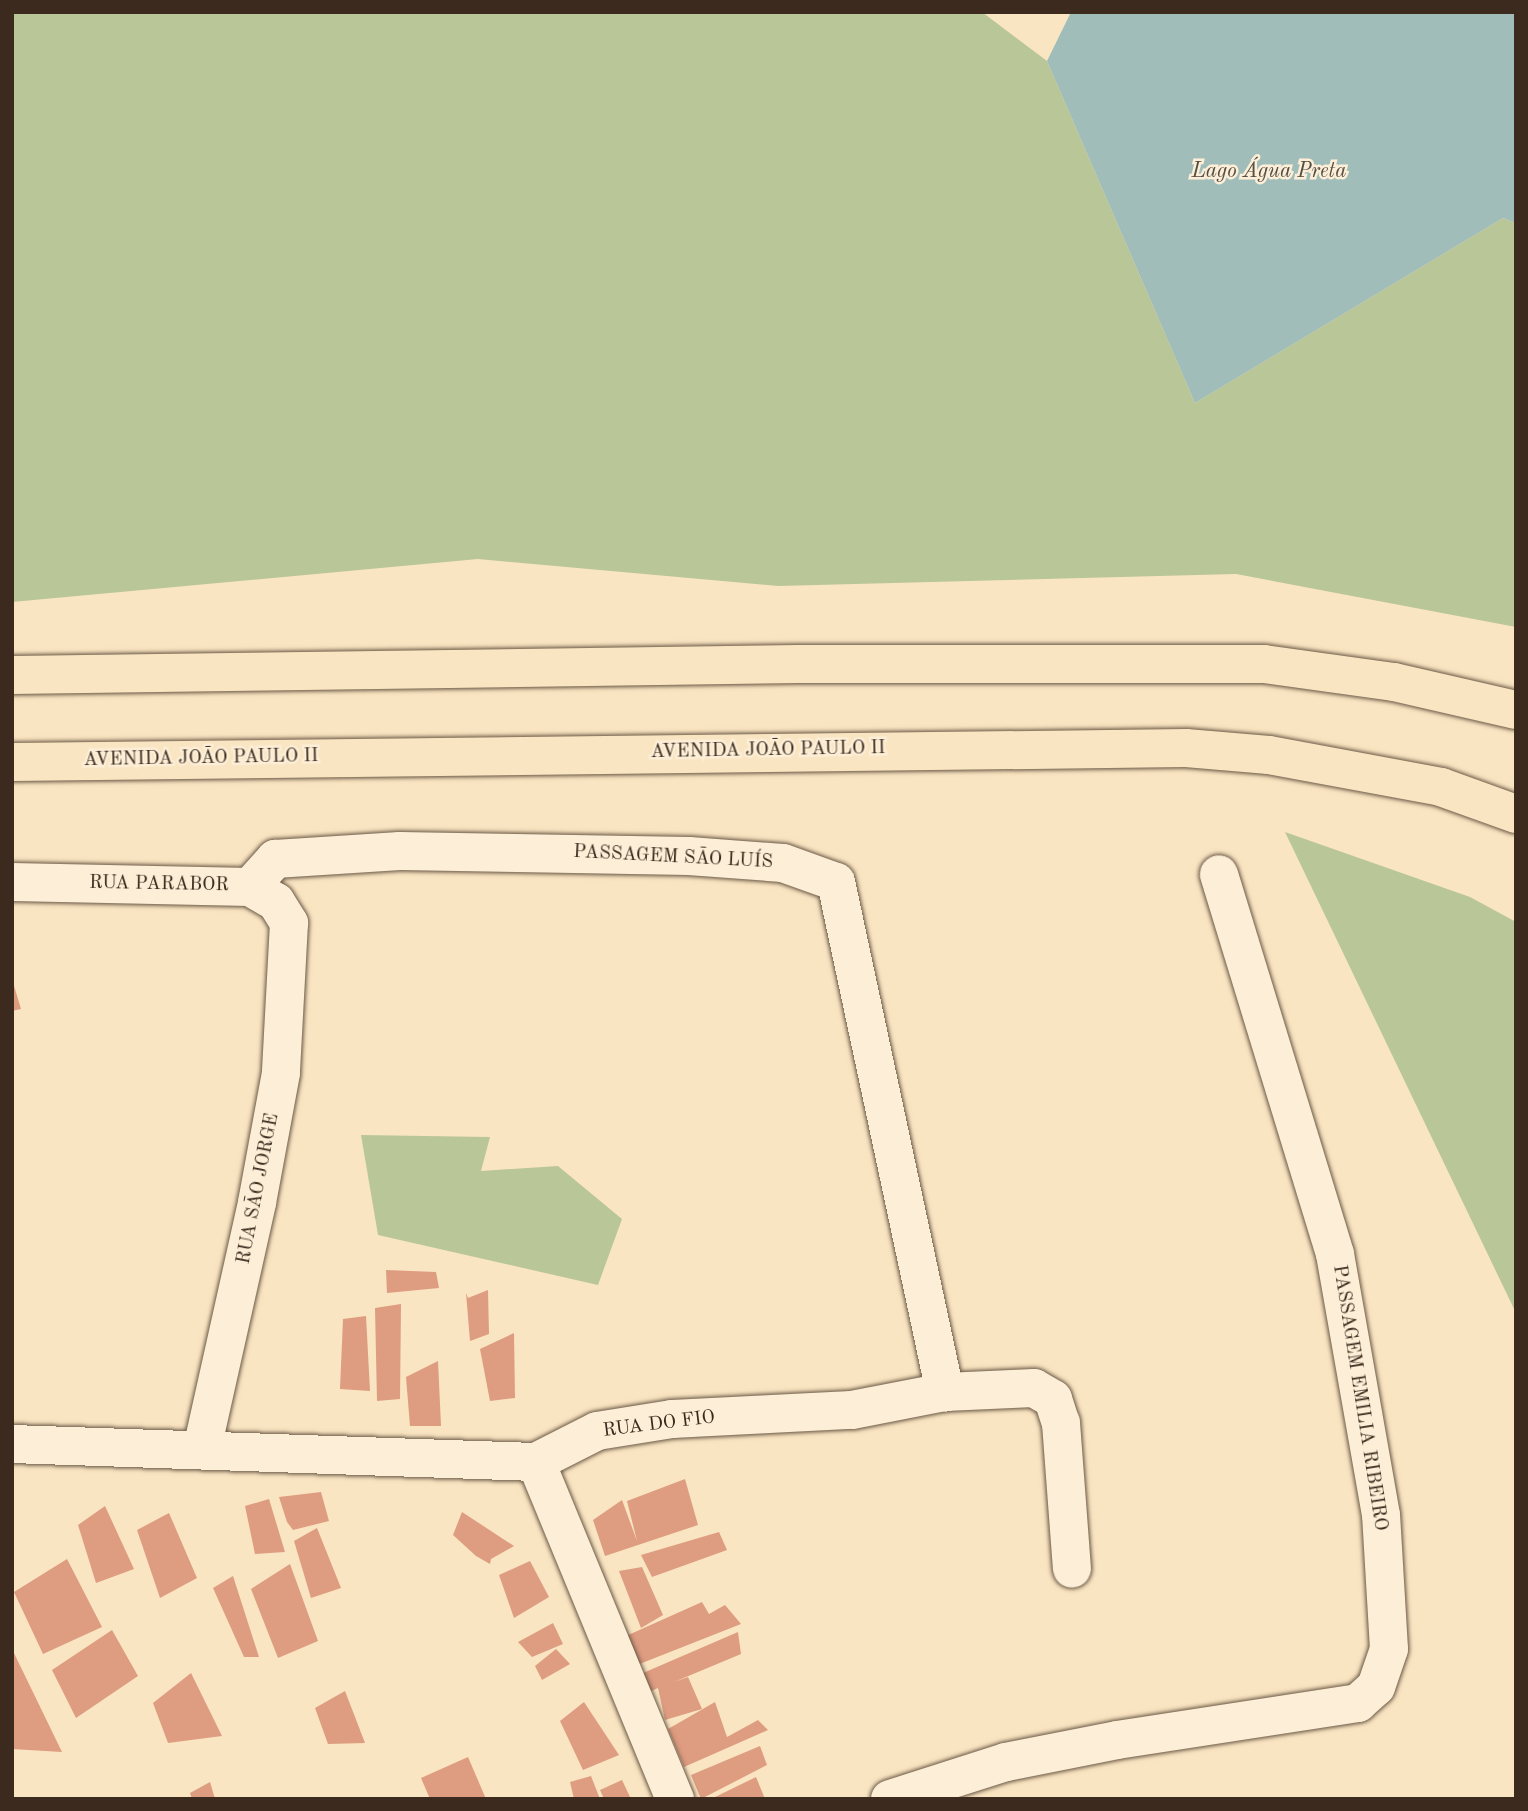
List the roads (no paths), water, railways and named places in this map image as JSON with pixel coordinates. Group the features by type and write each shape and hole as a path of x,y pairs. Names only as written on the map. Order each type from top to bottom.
{"main road":[{"path":"12,675 798,664 1264,664 1394,682 1516,710"},
{"name":"AVENIDA JOÃO PAULO II","path":"12,762 1186,748 1269,755 1441,787 1516,814"}],"street":[{"name":"PASSAGEM SÃO LUÍS","path":"250,887 275,859 400,851 689,856 783,863 836,882 945,1392"},
{"name":"PASSAGEM EMILIA RIBEIRO","path":"890,1799 1006,1762 1117,1740 1357,1703 1376,1687 1389,1649 1381,1515 1335,1254 1219,874"},
{"name":"RUA PARABOR","path":"12,882 250,887 276,902 289,923"},
{"name":"RUA SÃO JORGE","path":"202,1450 257,1203 281,1073 289,923"},
{"name":"RUA DO FIO","path":"12,1444 536,1462 597,1431 672,1419 852,1410 945,1392 1034,1388 1053,1399 1061,1423 1072,1569"},
{"path":"536,1462 675,1799"}],"water":[{"name":"Lago Água Preta","path":"1071,12 1516,12 1516,223 1503,218 1195,403 1047,61"}]}
